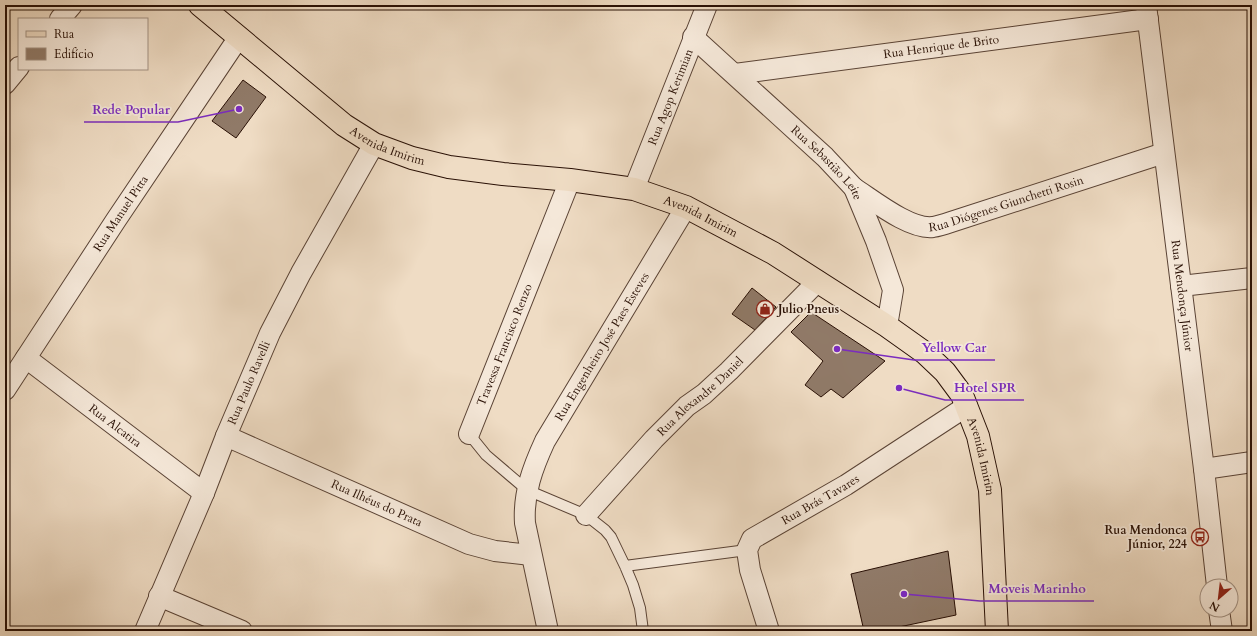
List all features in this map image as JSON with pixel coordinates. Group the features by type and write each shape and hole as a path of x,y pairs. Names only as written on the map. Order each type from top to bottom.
{"main road":[{"name":"Avenida Imirim","path":"200,5 344,125 374,144 412,158 449,167 570,180 634,189 686,207 773,253 887,326 925,353 946,372 962,395 968,406 978,436 990,490 997,631"}],"street":[{"path":"61,18 72,5"},
{"name":"Rua Agop Kerimian","path":"634,189 693,37 707,5"},
{"name":"Rua Henrique de Brito","path":"735,74 1147,12"},
{"name":"Rua Mendonça Júnior","path":"1147,12 1216,578"},
{"name":"Rua Manuel Pitta","path":"5,390 116,220 239,37"},
{"name":"Rua Sebastião Leite","path":"693,37 825,157 854,188 876,241 893,290 887,326"},
{"path":"5,84 18,68"},
{"name":"Rua Paulo Ravelli","path":"145,631 270,333 374,144"},
{"name":"Rua Diógenes Giunchetti Rosin","path":"854,188 903,220 918,225 932,227 1164,153"},
{"name":"Travessa Francisco Renzo","path":"468,434 570,180"},
{"name":"Rua Engenheiro José Paes Esteves","path":"548,631 524,512 527,490 534,465 545,441 686,207"},
{"path":"1181,286 1252,278"},
{"name":"Rua Alexandre Daniel","path":"586,515 654,440 688,406 704,394 729,371 818,281"},
{"name":"Rua Alcatira","path":"26,358 204,493"},
{"name":"Rua Brás Tavares","path":"747,550 752,539 846,486 968,406"},
{"name":"Rua Ilhéus do Prata","path":"226,436 469,544 496,551 532,555"},
{"path":"1204,469 1252,462"},
{"path":"747,550 750,570 770,631"},
{"path":"159,596 242,631"},
{"path":"1221,618 1222,631"}],"lane":[{"name":"Travessa Francisco Renzo","path":"468,434 486,454 527,490 586,515 599,524 611,537 633,585 640,608 644,631"},
{"path":"625,566 747,550"}],"building":[{"path":"243,80 266,97 236,138 212,121"},
{"path":"752,288 776,307 755,330 732,314"},
{"path":"811,312 885,361 843,398 831,389 821,397 805,385 823,361 791,332"},
{"path":"948,551 956,615 880,631 864,631 851,574"}],"place":[{"name":"Rede Popular","path":"239,109"},
{"name":"Julio Pneus","path":"765,309"},
{"name":"Yellow Car","path":"837,349"},
{"name":"Hotel SPR","path":"899,388"},
{"name":"Rua Mendonca Júnior, 224","path":"1200,537"},
{"name":"Moveis Marinho","path":"904,594"}]}
